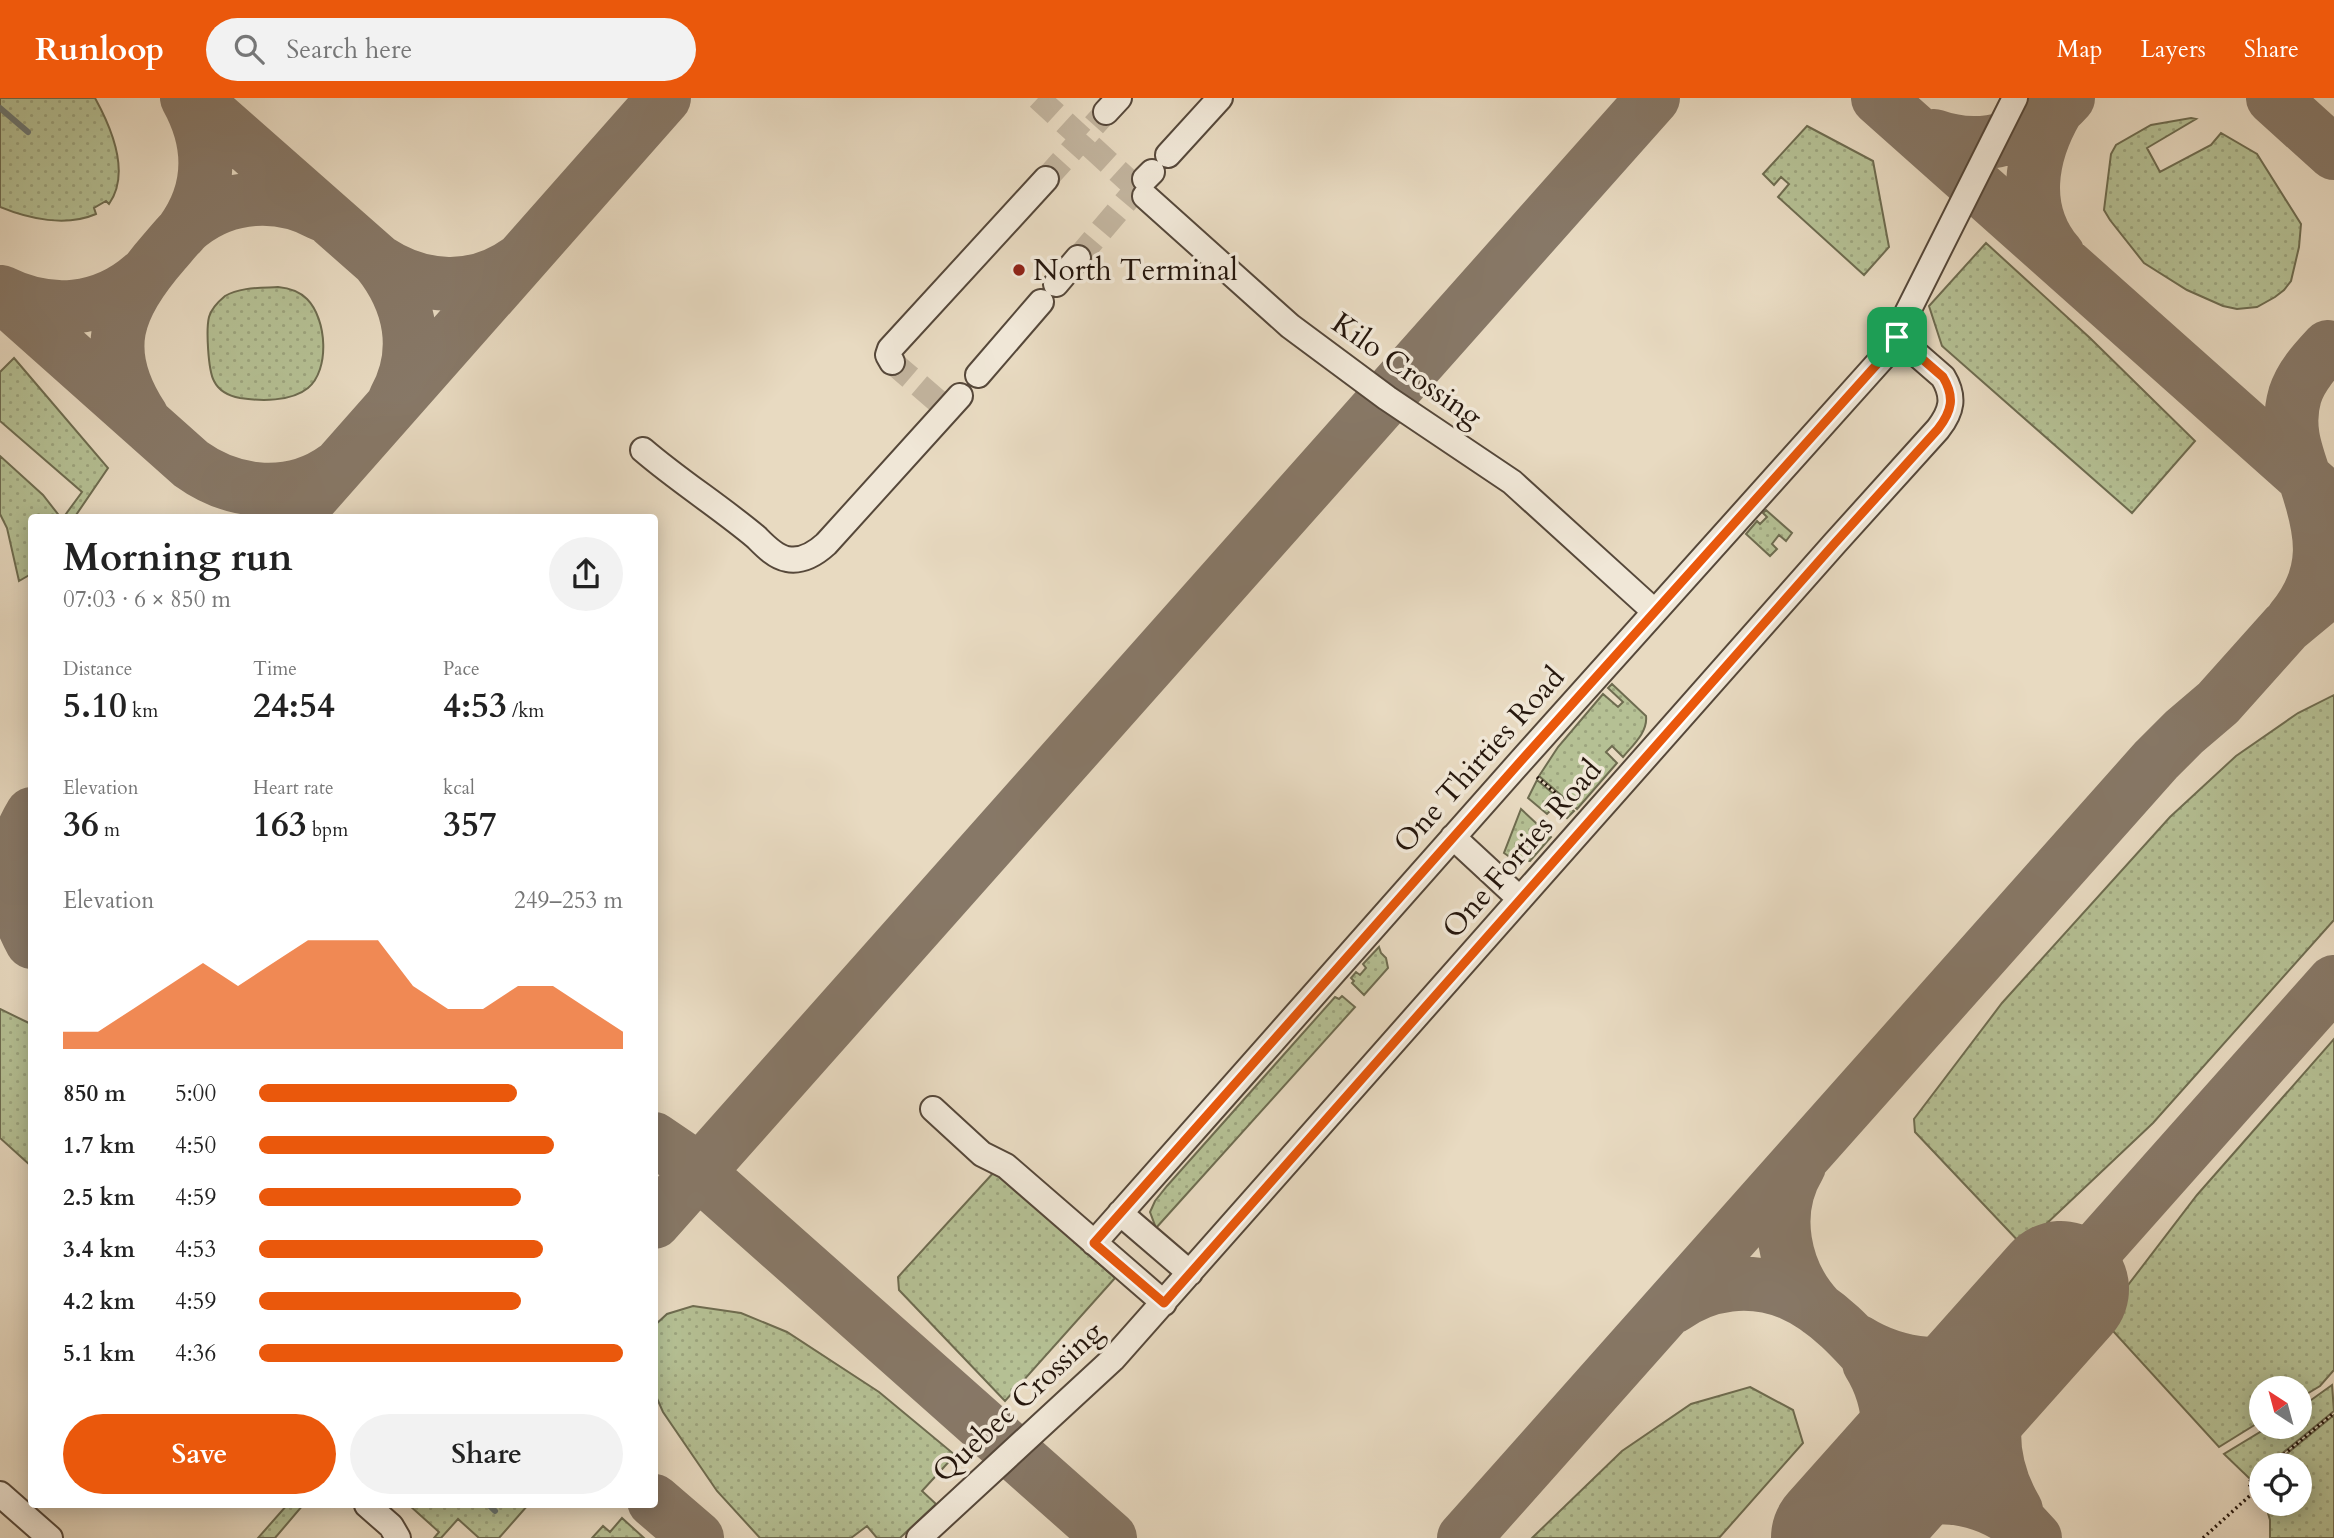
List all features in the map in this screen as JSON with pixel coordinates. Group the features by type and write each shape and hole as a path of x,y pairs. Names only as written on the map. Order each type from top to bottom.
{"lane":[{"name":"Kilo Crossing","path":"1220,98 1153,175 1281,318 1387,398 1499,472 1654,611"},
{"name":"One Thirties Road","path":"1094,1243 1654,611 1887,353 2015,98"},
{"path":"891,355 1046,179"},
{"path":"978,375 1078,258"},
{"name":"One Forties Road","path":"1132,1337 1938,429 1948,415 1952,400 1948,386 1901,326"},
{"path":"643,450 673,476 719,506 776,555 799,559 812,555 826,544 948,406"},
{"path":"1453,838 1520,899"},
{"path":"933,1109 982,1154 1006,1166 1164,1303"},
{"path":"1120,1213 1190,1273"},
{"name":"Quebec Crossing","path":"919,1538 1102,1369 1132,1337"},
{"path":"0,1494 50,1538"},
{"path":"370,1508 391,1526 398,1538"}],"path":[{"path":"1520,762 1588,821"},
{"path":"2286,1453 2334,1413"},
{"path":"2203,1538 2249,1496"}],"green space":[{"path":"0,98 95,98 112,136 118,164 115,192 109,204 106,201 94,208 96,214 60,221 35,218 0,207"},
{"path":"2196,119 2147,148 2160,172 2211,145 2221,133 2257,154 2301,224 2291,281 2275,297 2257,307 2237,309 2223,306 2187,290 2144,263 2104,210 2111,154 2116,145 2151,125"},
{"path":"1807,126 1873,161 1889,247 1864,275 1778,197 1789,184 1781,177 1774,185 1763,174"},
{"path":"1986,243 2090,338 2195,441 2132,513 1942,346 1929,306"},
{"path":"278,287 294,290 304,296 319,319 323,357 315,380 301,393 284,398 257,400 228,394 219,388 212,376 208,340 210,314 220,300 231,293 251,288"},
{"path":"14,358 108,468 77,514 66,514 82,492 0,421 0,372"},
{"path":"0,456 43,495 58,514 28,514 28,576 19,581 7,528 0,514"},
{"path":"1766,510 1792,533 1786,541 1779,535 1772,544 1777,549 1770,556 1746,534 1757,521 1760,524 1767,517 1763,513"},
{"path":"1612,684 1646,716 1645,727 1623,757 1612,746 1606,752 1617,763 1577,809 1539,776 1558,747 1603,694 1618,707 1623,702 1608,688"},
{"path":"2334,695 2334,920 2153,1123 2023,1246 1915,1132 1914,1119 2002,1003 2170,817 2236,756 2298,713"},
{"path":"1537,780 1574,811 1567,818 1555,806 1547,814 1528,798"},
{"path":"1521,809 1551,837 1530,861 1514,860 1504,853"},
{"path":"1379,947 1386,958 1388,968 1364,995 1352,983 1354,981 1351,978 1356,972 1360,975 1366,968 1363,964"},
{"path":"1342,996 1355,1007 1156,1228 1150,1212 1167,1186 1335,997 1339,999"},
{"path":"0,1009 28,1023 28,1163 0,1138"},
{"path":"2334,1039 2334,1370 2312,1391 2312,1376 2249,1376 2249,1428 2219,1447 2102,1319 2197,1195"},
{"path":"995,1171 1115,1278 1005,1401 899,1290 898,1277"},
{"path":"693,1306 741,1313 787,1332 879,1392 955,1455 922,1491 936,1504 900,1538 877,1538 867,1526 851,1538 760,1538 717,1491 658,1401 658,1322 667,1314"},
{"path":"2332,1385 2334,1411 2312,1429 2312,1399"},
{"path":"1750,1387 1793,1410 1803,1443 1719,1538 1532,1538 1622,1451 1691,1404"},
{"path":"2334,1415 2334,1538 2270,1538 2269,1516 2312,1516 2312,1453 2288,1453 2305,1439 2312,1439 2312,1433"},
{"path":"2249,1439 2300,1439 2283,1453 2249,1453 2249,1478 2224,1454"},
{"path":"284,1508 300,1508 275,1538 258,1538"},
{"path":"412,1508 525,1508 499,1538 479,1538 458,1519 441,1538 434,1538 439,1532"},
{"path":"622,1518 644,1538 592,1538 603,1526 610,1532"}],"waterway":[{"path":"0,108 28,132"},
{"path":"492,1508 495,1511"}],"taxiway":[{"path":"181,233 199,200 205,166 201,132 187,98"},
{"path":"193,98 378,261 395,271 430,282 467,283 485,279 519,261"},
{"path":"297,514 664,98"},
{"path":"658,1217 1653,98"},
{"path":"1878,98 2334,504"},
{"path":"1934,136 1971,143 2007,138 2040,122 2068,98"},
{"path":"2273,98 2334,153"},
{"path":"2057,109 2040,145 2033,183 2038,220 2058,255"},
{"path":"142,417 121,371 117,350 119,330 134,292 176,238 205,214 237,202 254,199 288,202 321,214"},
{"path":"378,261 398,293 409,328 408,363 395,399"},
{"path":"1,292 38,305 75,306 110,297 143,276"},
{"path":"0,294 191,464 208,474 226,482 263,490 301,485 336,468"},
{"path":"2292,620 2313,586 2320,552 2316,517 2293,438 2292,406 2301,381 2328,347"},
{"path":"1464,1538 2156,760 2218,703 2286,627 2334,587"},
{"path":"28,822 17,847 12,878 18,909 28,934"},
{"path":"2061,1289 2334,982"},
{"path":"658,1142 682,1158 1110,1538"},
{"path":"1799,1166 1785,1203 1785,1241 1797,1278 1819,1310"},
{"path":"1673,1307 1715,1287 1745,1284 1775,1288 1806,1301 1850,1336 2035,1538"},
{"path":"2016,1510 1996,1460 1996,1410 2010,1362 2037,1316"},
{"path":"1857,1341 1873,1350 1908,1361 1926,1364 1963,1362 1997,1349 2031,1321"},
{"path":"1839,1538 1869,1501 1880,1479 1888,1446 1887,1411 1883,1394 1869,1363"},
{"path":"1848,1531 1886,1507 1930,1498 1973,1502 1994,1509 2014,1521"},
{"path":"658,1504 697,1538"}],"runway":[{"path":"1839,1538 2061,1289"}],"tunnel":[{"path":"1038,98 1145,196"},
{"path":"1046,179 1106,112"},
{"path":"1078,258 1145,179"},
{"path":"892,362 941,404"}],"place":[{"name":"North Terminal","path":"1019,270"}],"route":[{"path":"1897,337 1943,377 1948,386 1952,400 1950,410 1938,429 1164,1303 1094,1243 1654,611 1887,353 1897,337"}]}
